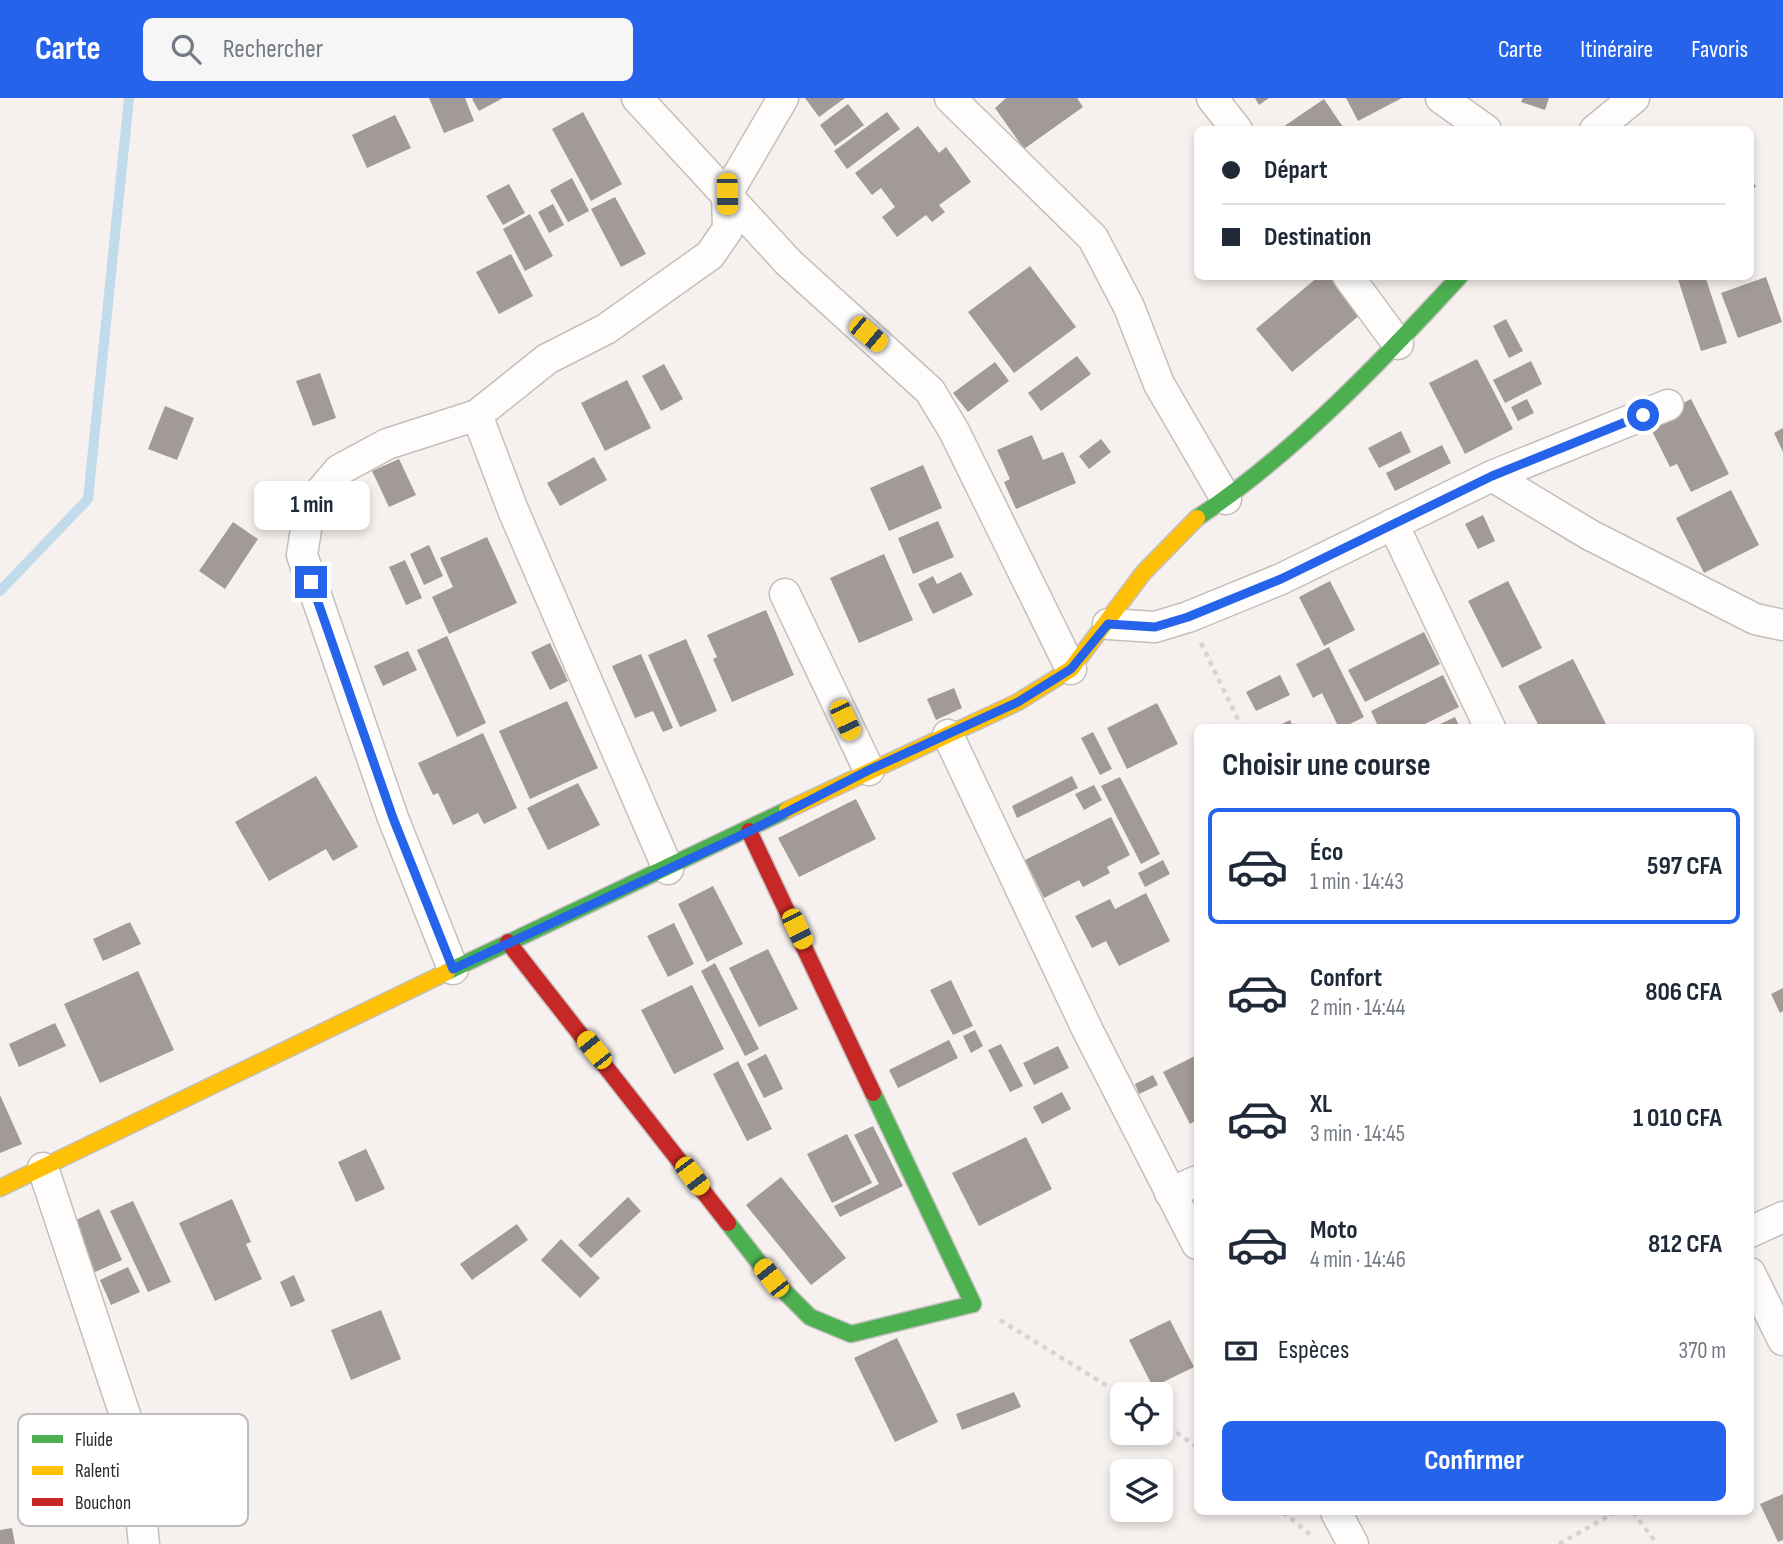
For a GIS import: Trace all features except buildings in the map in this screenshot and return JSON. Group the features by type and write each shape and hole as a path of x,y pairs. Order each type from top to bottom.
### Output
{"street":[{"path":"637,98 789,263 930,391 1071,669"},
{"path":"453,969 393,818 302,555 310,503 339,470 387,444 477,415 547,359 606,329 710,255 728,229 727,194 783,98"},
{"path":"950,98 1093,238 1129,307 1159,384 1226,499"},
{"path":"1212,98 1234,126"},
{"path":"1441,98 1480,126"},
{"path":"1600,126 1634,98"},
{"path":"1351,280 1398,344"},
{"path":"0,1188 508,942 750,831 869,770 1018,702 1071,669 1108,624 1144,572 1186,525 1226,499 1398,344 1456,280"},
{"path":"1108,624 1155,627 1188,617 1281,579 1492,476 1668,405"},
{"path":"477,415 513,510 668,869"},
{"path":"1492,476 1590,535 1755,619 1783,625"},
{"path":"1394,524 1488,724"},
{"path":"785,594 869,770"},
{"path":"948,735 1088,1031 1184,1187 1194,1231"},
{"path":"508,942 771,1278 810,1317 851,1334 973,1304 750,831"},
{"path":"43,1168 125,1414"},
{"path":"1754,1230 1783,1217"},
{"path":"1754,1281 1783,1340"},
{"path":"1338,1515 1353,1544"},
{"path":"142,1526 144,1544"}],"path":[{"path":"1188,617 1240,724"},
{"path":"973,1304 1110,1388"},
{"path":"1173,1431 1194,1445"},
{"path":"1287,1515 1322,1544"},
{"path":"1559,1544 1611,1515"},
{"path":"1635,1515 1657,1544"}],"waterway":[{"path":"0,591 88,499 129,98"}],"traffic: fast":[{"path":"1197,518 1302,436 1368,373 1456,280"},
{"path":"447,972 787,810"},
{"path":"728,1223 771,1278 810,1317 851,1334 973,1304 873,1093"}],"traffic: slow":[{"path":"787,810 1018,702 1071,669 1144,572 1197,518"},
{"path":"0,1188 447,972"}],"traffic: jam":[{"path":"749,831 873,1093"},
{"path":"508,942 728,1223"}],"route":[{"path":"311,582 393,818 453,969 750,831 869,770 1018,702 1071,669 1108,624 1155,627 1188,617 1281,579 1492,476 1643,415"}]}
